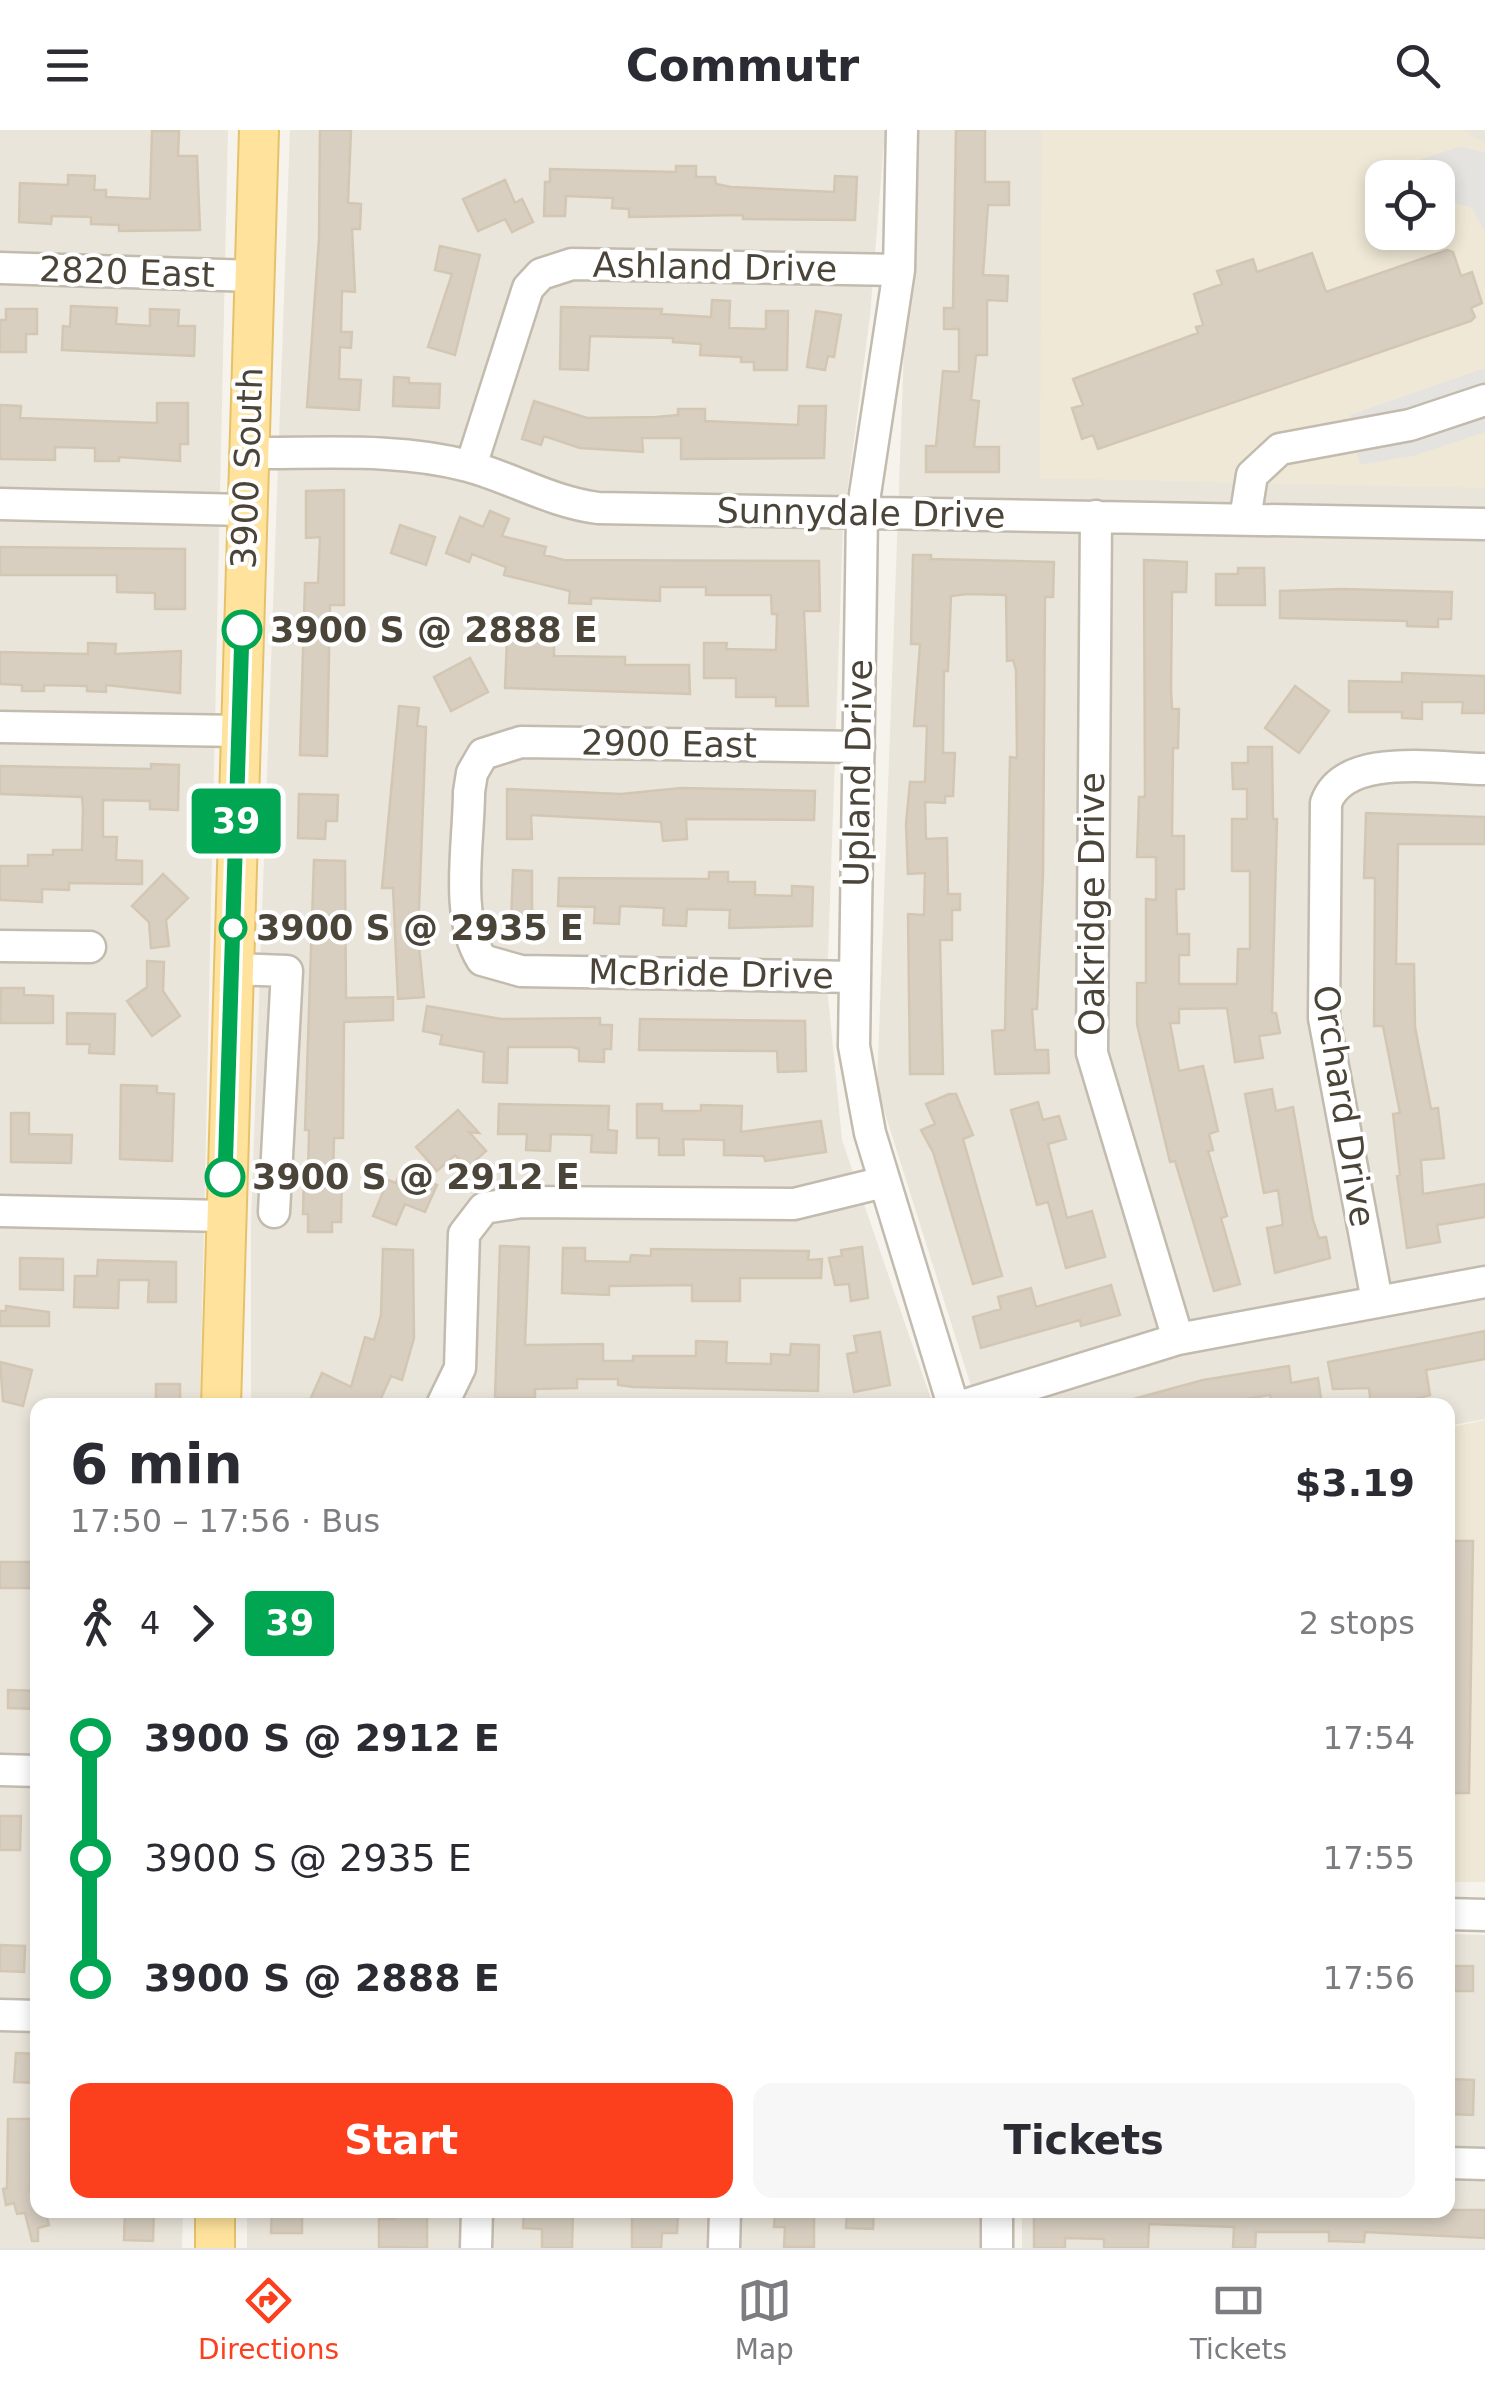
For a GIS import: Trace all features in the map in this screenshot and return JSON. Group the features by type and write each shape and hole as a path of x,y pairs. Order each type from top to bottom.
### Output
{"main road":[{"name":"3900 South","path":"220,1398 246,453 259,130"},
{"path":"214,2218 215,2248"}],"street":[{"name":"Upland Drive","path":"902,130 898,270 862,514 855,976 859,1088 951,1398"},
{"name":"Ashland Drive","path":"471,466 534,279 572,264 898,270"},
{"name":"2820 East","path":"0,268 254,276"},
{"path":"1245,519 1252,475 1280,450 1410,424 1485,400"},
{"name":"Sunnydale Drive","path":"246,453 382,454 471,466 586,506 1485,524"},
{"path":"0,504 245,510"},
{"name":"Oakridge Drive","path":"1096,516 1092,1054 1178,1340"},
{"path":"0,727 240,732"},
{"name":"2900 East","path":"482,754 521,742 859,747"},
{"name":"McBride Drive","path":"482,754 472,773 469,792 468,922 472,944 482,960 521,971 855,976"},
{"name":"Orchard Drive","path":"1377,1301 1324,1018 1324,818 1330,790 1340,779 1365,769 1485,769"},
{"path":"0,946 90,947"},
{"path":"232,969 286,972 274,1212"},
{"path":"445,1398 460,1368 464,1234 473,1218 498,1203 794,1204 884,1182"},
{"path":"0,1212 224,1216"},
{"path":"988,1398 1178,1340 1485,1282"},
{"path":"0,1770 30,1771"},
{"path":"1455,1914 1485,1914"},
{"path":"0,2015 30,2016"},
{"path":"1455,2162 1485,2164"},
{"path":"476,2248 477,2218"},
{"path":"724,2248 725,2218"},
{"path":"997,2218 997,2248"}],"shaded area":[{"path":"0,130 228,130 200,1398 30,1398 30,2218 183,2218 182,2248 0,2248"},
{"path":"290,130 885,130 870,316 843,525 827,986 842,1140 931,1398 251,1398 251,1223"},
{"path":"912,130 1485,130 1485,1419 1455,1425 1455,1398 975,1398 877,1088"},
{"path":"1042,130 1462,130 1485,144 1485,488 1040,478"},
{"path":"1459,147 1485,152 1485,232 1472,208 1455,203 1455,160 1419,160"},
{"path":"1485,368 1485,432 1416,455 1360,465 1350,415"},
{"path":"1485,1420 1485,1882 1455,1882 1455,1426"},
{"path":"1455,1934 1485,1935 1485,2248 1022,2248 1022,2218 1455,2218"},
{"path":"247,2218 980,2218 980,2248 247,2248"}],"building":[{"path":"320,130 351,130 348,203 361,204 360,229 352,229 355,292 342,291 341,332 352,332 351,348 340,347 339,379 361,380 359,410 307,407 319,239"},
{"path":"956,130 985,130 985,182 1009,182 1009,205 988,205 983,275 1008,276 1007,301 987,300 987,355 976,355 971,400 979,401 974,447 999,447 999,472 926,472 926,446 936,446 943,371 959,372 959,329 944,329 944,308 953,308"},
{"path":"152,131 179,131 178,156 197,156 200,230 119,231 119,225 91,224 91,217 52,216 51,224 19,222 20,183 68,185 68,175 95,176 94,190 106,190 106,197 150,199"},
{"path":"676,166 696,166 696,177 715,177 716,184 731,187 834,192 835,176 857,177 855,220 743,219 743,215 629,217 629,209 612,208 613,198 566,196 565,216 544,216 545,182 550,182 550,169 676,172"},
{"path":"505,180 515,203 522,199 533,222 512,232 505,219 478,231 463,199"},
{"path":"440,246 480,255 455,355 428,347 452,274 435,270"},
{"path":"1447,250 1453,252 1461,276 1472,272 1482,303 1471,308 1475,317 1471,321 1098,449 1093,435 1082,439 1072,408 1083,405 1073,379 1198,333 1196,327 1203,325 1194,294 1222,284 1217,271 1253,259 1257,272 1312,253 1326,292"},
{"path":"712,300 730,301 729,328 766,329 766,311 788,311 787,370 754,370 754,362 741,362 741,357 700,355 701,344 673,342 673,338 590,336 588,370 560,369 561,307 662,309 661,314 711,317"},
{"path":"71,306 117,308 116,324 150,326 150,309 179,310 178,326 195,326 194,356 62,350 63,326 70,327"},
{"path":"6,309 37,309 37,334 26,334 26,352 0,352 0,320 6,320"},
{"path":"816,311 841,315 834,357 828,356 825,370 807,367"},
{"path":"394,377 409,378 409,383 440,384 439,408 393,406"},
{"path":"534,401 587,418 656,417 678,415 678,409 705,409 705,421 798,425 799,406 826,406 824,458 681,459 681,438 642,438 643,452 580,448 544,436 541,445 522,439"},
{"path":"157,403 188,403 188,444 180,444 180,461 119,457 119,461 95,461 95,448 55,447 55,460 0,459 0,405 21,406 20,418 157,423"},
{"path":"344,490 344,605 330,605 327,756 300,755 305,583 318,583 320,537 306,538 306,491"},
{"path":"490,511 509,519 502,536 546,547 544,555 564,560 819,561 820,611 804,611 808,706 776,706 776,697 736,697 736,678 704,678 704,643 727,643 726,649 776,650 777,614 772,614 771,595 706,595 706,587 660,587 660,601 591,598 591,604 569,603 570,591 504,575 506,567 472,554 469,562 446,553 460,517 483,527"},
{"path":"400,525 435,537 426,565 391,553"},
{"path":"0,547 185,549 185,609 155,609 155,593 117,592 117,575 0,575"},
{"path":"913,555 931,555 931,559 1054,562 1053,597 1045,597 1043,875 1037,1009 1032,1009 1035,1050 1048,1050 1049,1073 995,1074 992,1031 1005,1030 1010,757 1017,758 1016,670 1013,660 1007,661 1006,595 968,594 951,596 948,671 944,671 943,753 955,753 953,796 945,796 945,803 925,802 926,839 947,838 948,894 960,894 960,910 952,910 952,940 940,940 943,1074 910,1074 908,914 924,915 925,873 908,874 906,824 910,782 925,782 927,726 914,726 920,644 911,644"},
{"path":"1144,560 1187,562 1186,592 1172,592 1172,709 1179,709 1178,748 1173,748 1172,836 1184,836 1184,889 1176,889 1177,934 1189,934 1189,955 1179,955 1179,984 1237,984 1238,949 1250,949 1250,871 1232,871 1232,819 1247,819 1247,789 1233,789 1232,763 1248,763 1248,747 1272,747 1273,819 1277,819 1272,1013 1276,1013 1280,1033 1259,1036 1263,1058 1235,1062 1227,1008 1179,1009 1179,1023 1170,1023 1179,1071 1203,1066 1218,1131 1209,1134 1213,1150 1208,1151 1227,1216 1221,1218 1240,1284 1214,1291 1175,1161 1170,1162 1137,1024 1137,983 1146,983 1146,899 1156,900 1156,857 1137,857 1139,797 1145,797"},
{"path":"1238,568 1264,568 1265,605 1216,605 1216,574 1238,574"},
{"path":"1280,591 1452,592 1451,619 1438,619 1438,627 1407,626 1407,621 1280,618"},
{"path":"507,640 554,641 554,656 625,657 625,665 689,665 690,694 505,688"},
{"path":"88,643 116,644 115,654 181,651 180,693 106,685 106,692 87,691 87,686 44,685 44,691 22,691 22,685 0,684 0,652 88,654"},
{"path":"470,658 488,692 451,711 434,677"},
{"path":"1402,673 1485,676 1485,713 1462,713 1463,702 1422,702 1422,719 1402,718 1402,712 1349,712 1349,681 1402,682"},
{"path":"1295,686 1329,711 1299,753 1265,728"},
{"path":"399,706 419,708 417,726 426,727 418,936 424,997 398,999 393,888 382,888"},
{"path":"151,764 179,765 178,810 150,809 150,801 103,800 103,837 117,837 116,860 142,861 142,884 69,883 69,890 42,889 42,902 0,900 0,866 28,866 28,855 53,855 53,850 82,850 83,809 82,797 0,794 0,766 151,769"},
{"path":"681,788 815,791 814,820 686,819 687,839 663,841 661,822 531,815 532,839 507,839 507,789 621,794"},
{"path":"299,794 338,795 337,821 326,821 325,839 298,838"},
{"path":"1366,813 1485,817 1485,844 1398,844 1396,964 1414,964 1415,1027 1431,1109 1438,1108 1444,1158 1421,1160 1423,1194 1485,1184 1485,1217 1437,1225 1440,1242 1407,1248 1393,1114 1400,1113 1383,1026 1374,1026 1375,878 1364,878"},
{"path":"314,860 345,861 346,998 393,997 393,1020 344,1022 343,1138 334,1138 333,1175 342,1175 341,1222 332,1222 332,1232 308,1232 308,1214 303,1214 304,1176 308,1176 309,1130 305,1130"},
{"path":"513,870 532,871 532,924 511,923"},
{"path":"709,872 728,872 728,882 755,882 755,895 792,896 792,886 813,887 812,926 729,928 730,910 687,909 686,926 663,925 664,908 620,906 619,924 594,923 595,907 558,906 559,878 709,879"},
{"path":"163,874 188,898 166,920 169,946 151,948 149,922 132,906"},
{"path":"147,961 164,962 163,991 180,1016 152,1036 127,1001 147,987"},
{"path":"1,988 24,988 24,995 53,996 53,1023 0,1023"},
{"path":"427,1006 501,1019 600,1018 600,1025 612,1025 611,1049 604,1049 604,1062 579,1061 579,1049 572,1047 508,1047 507,1083 483,1082 484,1052 440,1044 442,1035 423,1031"},
{"path":"67,1013 115,1014 114,1054 89,1053 90,1044 67,1044"},
{"path":"640,1019 805,1021 806,1071 778,1072 777,1051 639,1050"},
{"path":"121,1085 157,1086 157,1093 174,1094 172,1161 120,1159"},
{"path":"1272,1089 1276,1111 1293,1107 1313,1220 1319,1238 1326,1237 1330,1258 1275,1273 1267,1228 1283,1225 1278,1190 1264,1193 1245,1094"},
{"path":"956,1094 973,1135 963,1139 1002,1276 973,1284 933,1152 921,1130 935,1124 926,1104"},
{"path":"1038,1102 1043,1120 1059,1116 1066,1139 1048,1144 1067,1218 1092,1211 1105,1257 1066,1268 1048,1202 1037,1205 1011,1110"},
{"path":"499,1104 609,1106 608,1130 617,1131 616,1153 591,1152 592,1135 551,1134 550,1151 526,1150 527,1134 498,1134"},
{"path":"637,1104 662,1104 662,1111 701,1111 701,1105 742,1106 741,1132 821,1121 826,1152 765,1161 764,1156 724,1155 724,1140 683,1139 684,1155 659,1155 659,1138 637,1138"},
{"path":"458,1110 479,1133 469,1132 486,1151 467,1168 455,1155 437,1171 416,1147"},
{"path":"11,1113 29,1113 29,1134 72,1135 71,1163 11,1162"},
{"path":"401,1170 437,1185 425,1212 405,1204 396,1225 373,1216 388,1180 396,1183"},
{"path":"500,1246 529,1247 525,1345 603,1344 603,1361 633,1361 633,1356 696,1356 696,1341 727,1342 726,1363 771,1364 771,1354 790,1355 791,1344 819,1345 818,1391 633,1387 618,1385 618,1379 577,1379 577,1388 535,1389 535,1398 495,1398"},
{"path":"862,1247 868,1298 851,1301 849,1284 835,1285 829,1258 842,1256 841,1250"},
{"path":"563,1248 585,1248 585,1261 630,1262 631,1255 651,1256 651,1249 809,1251 808,1260 822,1259 821,1278 740,1278 740,1301 692,1301 692,1285 609,1286 609,1295 562,1293"},
{"path":"383,1249 413,1250 414,1338 402,1380 391,1376 381,1398 311,1398 322,1373 351,1387 365,1337 374,1340 381,1315"},
{"path":"20,1258 63,1259 63,1290 20,1289"},
{"path":"98,1260 176,1262 176,1302 148,1302 149,1280 119,1280 118,1308 74,1307 75,1276 97,1276"},
{"path":"1111,1285 1120,1315 1081,1326 1080,1320 981,1348 973,1317 1001,1309 998,1297 1031,1288 1036,1307"},
{"path":"6,1306 49,1312 49,1326 0,1326 0,1311 6,1311"},
{"path":"1485,1331 1485,1359 1426,1370 1430,1395 1419,1398 1370,1398 1369,1388 1333,1389 1328,1362"},
{"path":"880,1332 890,1385 854,1392 847,1354 857,1352 854,1336"},
{"path":"0,1362 32,1370 23,1406 3,1401"},
{"path":"1289,1366 1291,1383 1318,1378 1321,1398 1137,1398 1203,1380"},
{"path":"156,1384 180,1384 180,1398 156,1398"},
{"path":"1455,1541 1473,1541 1469,1793 1455,1793"},
{"path":"0,1562 30,1562 30,1588 0,1588"},
{"path":"8,1690 30,1691 30,1709 8,1708"},
{"path":"0,1816 21,1816 20,1850 0,1850"},
{"path":"0,1945 25,1946 24,1972 0,1971"},
{"path":"1455,1966 1473,1966 1473,1991 1455,1991"},
{"path":"16,2053 30,2054 30,2083 14,2082"},
{"path":"1455,2079 1474,2080 1473,2115 1455,2114"},
{"path":"8,2119 30,2119 30,2218 47,2218 49,2225 38,2228 38,2241 32,2241 25,2213 17,2214 14,2203 6,2205 3,2189 7,2188"},
{"path":"1455,2210 1485,2210 1485,2238 1365,2232 1364,2242 1329,2241 1329,2232 1256,2232 1255,2248 1233,2248 1234,2227 1149,2224 1148,2248 1104,2248 1104,2239 1065,2238 1065,2248 1034,2248 1034,2218 1455,2218"},
{"path":"125,2218 154,2218 153,2241 124,2240"},
{"path":"272,2218 302,2218 302,2233 271,2233"},
{"path":"427,2218 427,2248 379,2247 379,2219"},
{"path":"524,2218 573,2218 572,2248 542,2248 542,2229 523,2228"},
{"path":"632,2218 678,2218 677,2233 662,2233 661,2248 632,2248"},
{"path":"775,2218 814,2218 814,2247 784,2247 785,2227 774,2227"},
{"path":"847,2218 874,2218 873,2229 846,2228"}],"bus line":[{"name":"39","path":"225,1177 242,630"}],"place":[{"name":"3900 S @ 2888 E","path":"242,630"},
{"name":"3900 S @ 2935 E","path":"233,928"},
{"name":"3900 S @ 2912 E","path":"225,1177"}]}
